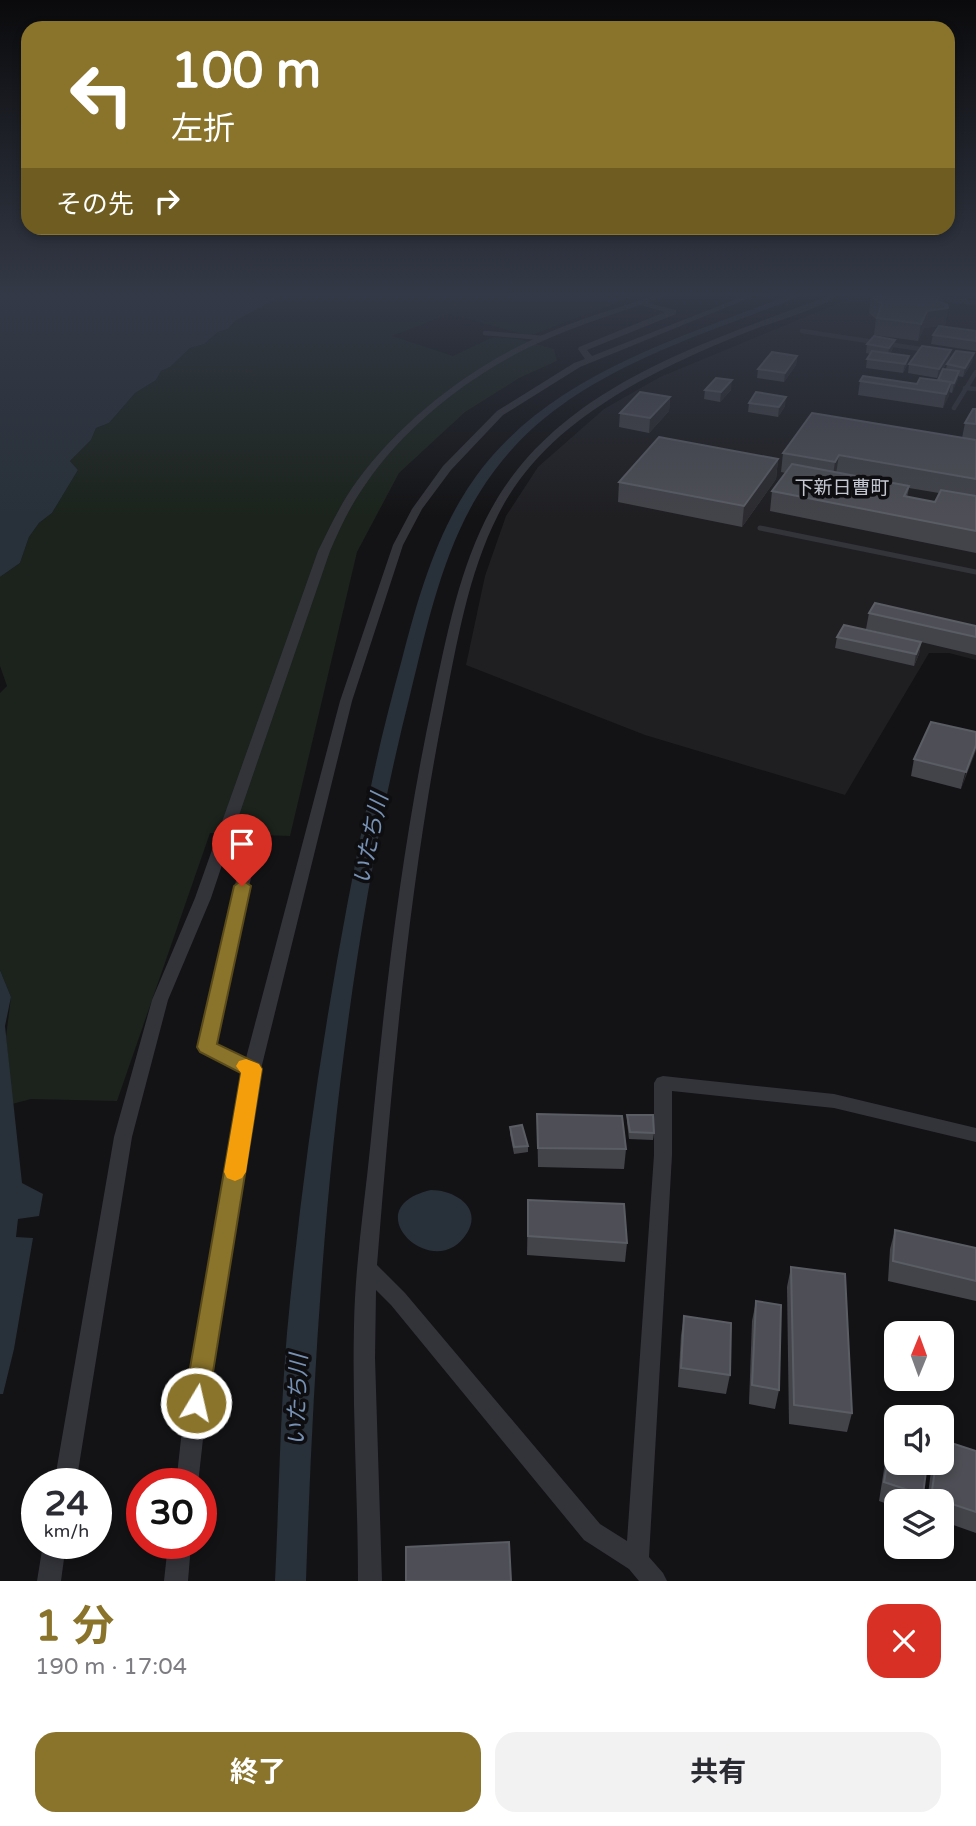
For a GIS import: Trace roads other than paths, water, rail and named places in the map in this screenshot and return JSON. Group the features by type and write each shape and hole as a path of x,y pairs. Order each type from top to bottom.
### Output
{"street":[{"path":"68,1468 123,1138 160,1000 217,857 324,551 345,506 375,466 412,425 487,370"},
{"path":"189,1468 196,1403 252,1069 346,701 398,545 417,509 447,468 481,430 500,413 570,370"},
{"path":"370,1581 364,1324 389,1027 424,769 454,630 473,564 501,501 521,471 561,428 615,389 656,370"},
{"path":"217,857 248,859 206,1047 252,1069"},
{"path":"637,1561 663,1155 663,1083 834,1101 976,1135"},
{"path":"369,1270 398,1299 592,1532 637,1561 655,1581"},
{"path":"49,1581 53,1559"},
{"path":"176,1581 178,1559"}],"lane":[{"path":"954,408 976,372"},
{"path":"965,388 976,389"},
{"path":"760,528 976,572"}],"water":[{"path":"0,370 164,370 156,380 135,393 109,423 96,428 91,440 70,461 78,470 52,513 39,523 29,537 20,563 0,577"},
{"name":"いたち川","path":"608,370 620,370 570,400 536,425 507,455 470,509 456,538 434,600 385,804 364,914 348,1024 324,1247 306,1581 275,1581 287,1333 321,1060 356,858 377,758 409,632 436,551 475,477 523,425"},
{"path":"0,970 11,997 5,1026 22,1183 43,1194 39,1216 18,1219 16,1237 33,1238 14,1349 3,1394 0,1394"},
{"path":"431,1190 457,1197 469,1208 471,1215 467,1233 453,1247 437,1251 421,1247 407,1238 399,1225 399,1212 409,1199"}],"district":[{"name":"下新日曹町","path":"842,488"}]}
